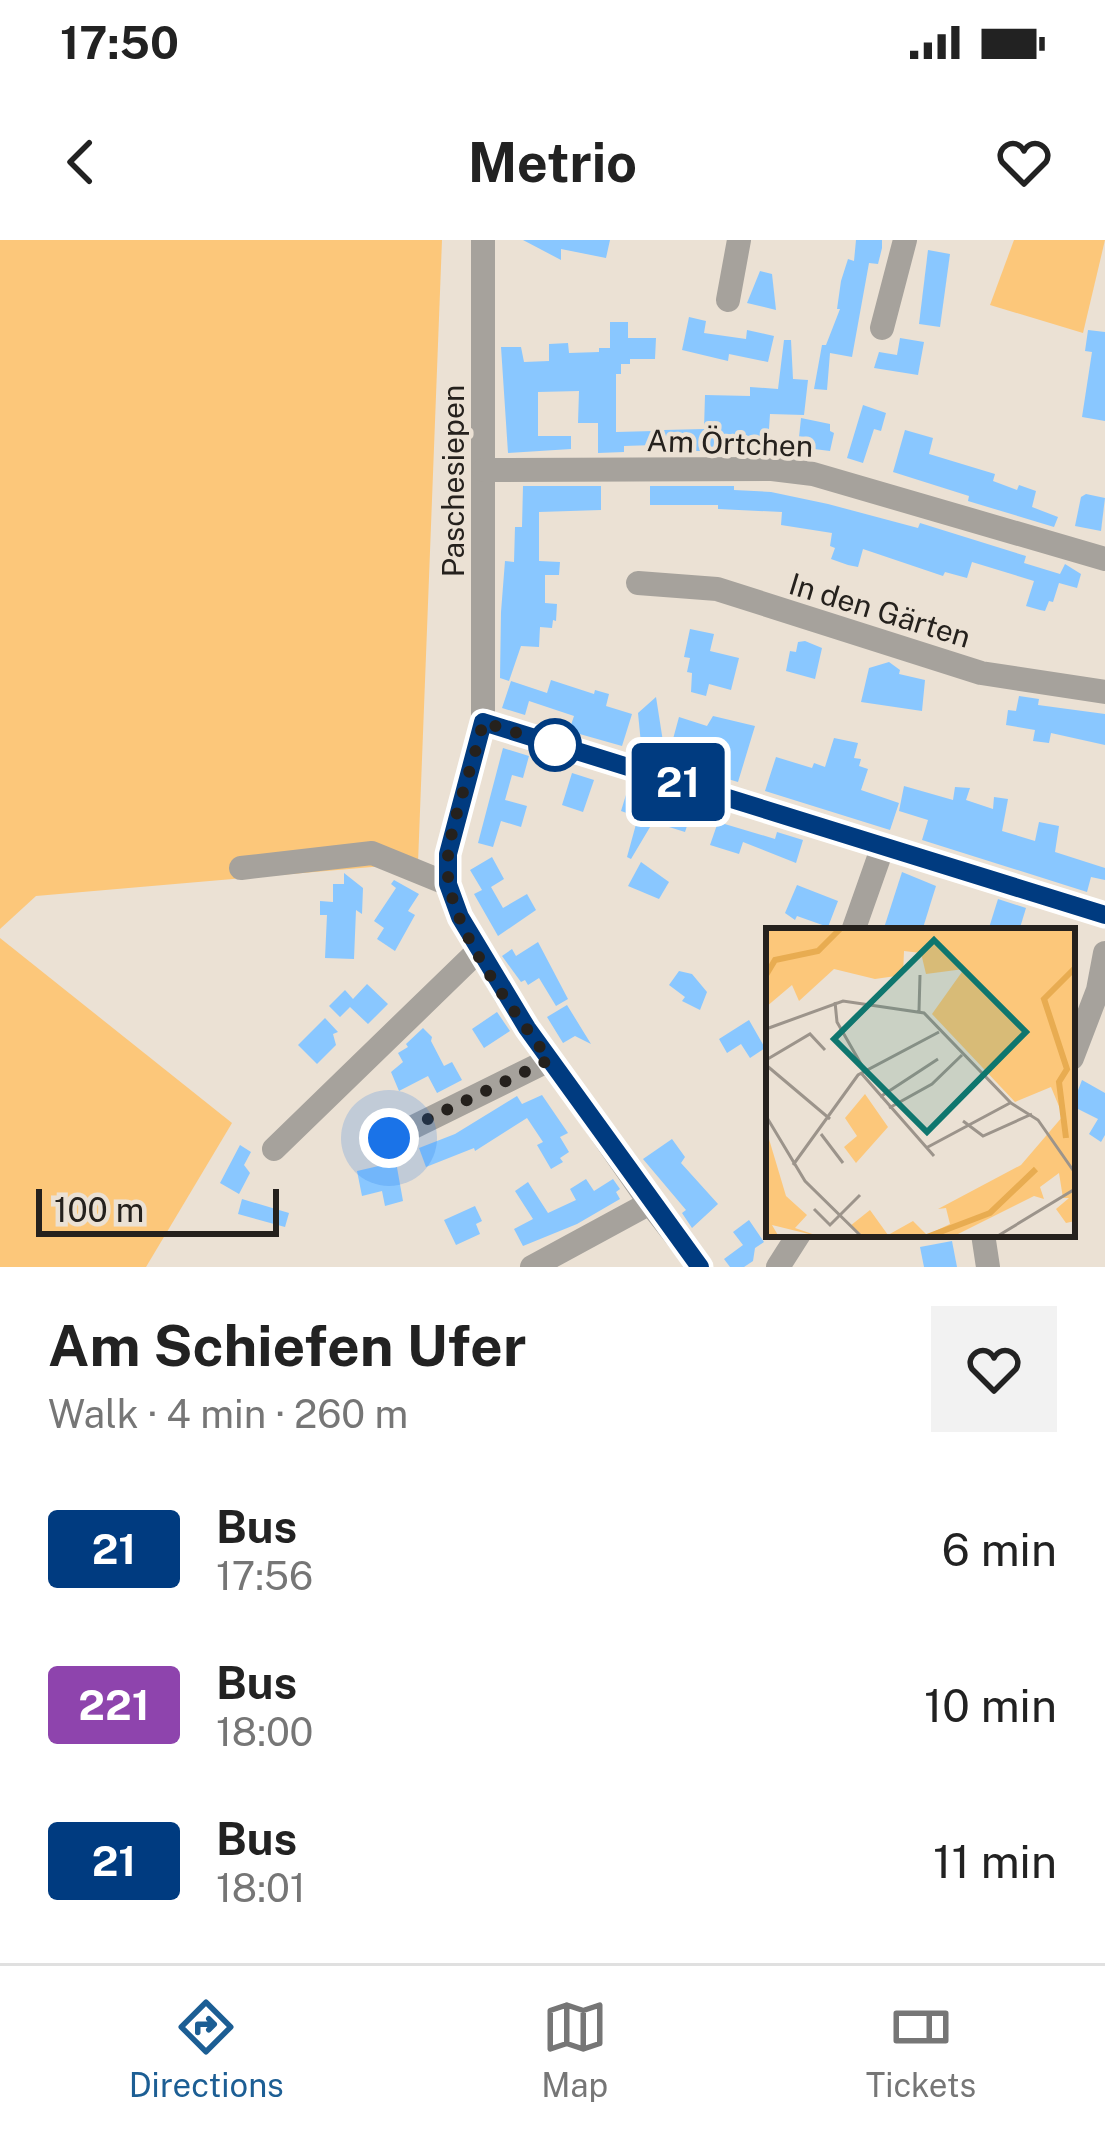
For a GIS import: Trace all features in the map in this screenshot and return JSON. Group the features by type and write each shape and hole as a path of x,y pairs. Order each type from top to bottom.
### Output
{"street":[{"name":"Paschesiepen","path":"448,884 448,854 483,722 483,240"},
{"path":"728,300 739,240"},
{"path":"881,328 905,240"},
{"name":"Am Örtchen","path":"484,470 772,469 813,473 1105,559"},
{"name":"In den Gärten","path":"638,584 717,589 981,673 1105,692"},
{"path":"483,722 1105,915"},
{"path":"854,928 883,846"},
{"path":"241,868 372,853 448,884 478,951 549,1060 700,1267"},
{"path":"274,1149 478,951"},
{"path":"1075,1050 1098,989 1105,953"},
{"path":"389,1138 549,1060"},
{"path":"532,1267 650,1202"},
{"path":"778,1267 797,1237"},
{"path":"983,1237 988,1267"}],"shaded area":[{"path":"0,240 442,240 418,863 36,896 0,929"},
{"path":"1014,240 1105,240 1083,333 990,305"},
{"path":"0,938 232,1123 146,1267 0,1267"}],"building":[{"path":"523,240 610,240 606,258 561,249 561,260"},
{"path":"856,240 882,240 882,248 878,264 869,263 852,357 830,353 827,390 814,389 822,345 840,309 841,281 848,259 854,261"},
{"path":"928,250 950,254 940,327 919,324"},
{"path":"760,271 772,274 776,310 747,303"},
{"path":"689,317 706,321 704,333 746,339 747,330 774,336 768,362 729,354 728,361 682,350"},
{"path":"610,322 628,322 628,338 656,338 655,359 630,359 630,364 621,364 621,374 616,374 616,432 654,431 654,445 598,453 598,423 578,423 579,391 538,392 538,436 571,436 571,449 508,453 501,347 521,347 524,362 549,361 549,344 568,343 569,353 599,352 599,348 610,348"},
{"path":"1088,330 1105,332 1105,421 1082,417 1092,352 1085,351"},
{"path":"900,338 924,342 918,375 874,368 879,352 897,355"},
{"path":"784,340 791,340 793,379 808,380 804,415 770,414 768,443 740,442 740,446 730,446 730,451 660,451 664,430 704,429 705,395 750,396 750,387 778,389"},
{"path":"863,405 886,413 881,431 874,429 863,463 847,458"},
{"path":"801,418 830,424 834,433 830,451 798,447"},
{"path":"905,430 933,438 929,454 995,474 993,481 1017,490 1019,485 1036,491 1032,507 1058,517 1054,527 893,472"},
{"path":"523,486 601,486 601,510 539,512 539,561 560,562 559,575 545,575 545,603 557,604 556,621 552,628 540,627 539,647 521,646 509,681 500,678 501,612 505,561 514,562 515,527 522,527"},
{"path":"650,486 734,486 734,490 771,492 918,528 920,523 1026,556 1024,563 1060,574 1065,564 1081,574 1077,588 1059,583 1053,602 1040,610 1026,606 1034,581 972,562 967,578 945,572 943,576 863,549 858,567 848,565 831,559 832,533 781,525 782,512 718,509 718,505 650,505"},
{"path":"1081,497 1105,498 1101,531 1075,526"},
{"path":"690,629 714,634 710,651 739,658 731,690 709,684 706,696 691,692 690,658 684,657"},
{"path":"798,642 822,648 815,679 786,671 790,651 796,652"},
{"path":"889,662 899,674 925,680 922,711 861,702 869,668"},
{"path":"551,680 609,694 606,706 632,714 622,746 569,731 574,716 529,701 525,715 502,708 511,681 547,693"},
{"path":"1019,696 1039,699 1038,705 1105,714 1105,745 1051,733 1049,743 1033,741 1035,730 1006,725 1008,710 1016,711"},
{"path":"656,697 666,761 642,754 638,713"},
{"path":"713,716 755,726 738,782 667,761 679,717 707,726"},
{"path":"834,738 858,743 854,758 868,769 861,790 899,803 890,830 765,791 776,757 825,767"},
{"path":"503,748 529,756 523,778 512,775 505,800 527,806 521,827 501,821 493,847 478,843"},
{"path":"572,773 594,780 583,812 562,805"},
{"path":"629,785 648,790 646,798 673,807 675,799 694,805 685,832 653,822 631,859 627,857 638,817 621,811"},
{"path":"904,786 953,800 955,787 970,788 966,800 993,809 994,797 1008,799 1002,831 1035,841 1039,822 1059,826 1055,852 1105,868 1105,880 1091,877 1087,892 922,840 928,820 899,811"},
{"path":"718,822 775,839 777,832 803,840 796,863 743,842 739,854 710,845"},
{"path":"492,857 504,879 491,887 503,908 527,894 536,910 498,936 474,894 482,890 470,870"},
{"path":"641,862 669,882 659,899 628,886"},
{"path":"902,872 936,886 923,928 884,928"},
{"path":"344,873 363,888 362,914 356,910 354,959 325,958 327,915 320,915 320,901 333,902 333,884 344,884"},
{"path":"394,880 419,894 408,911 415,915 395,951 377,939 384,928 374,921 396,888 391,884"},
{"path":"797,885 838,901 828,927 785,913"},
{"path":"998,899 1026,908 1020,928 989,928"},
{"path":"538,942 568,999 556,1006 539,978 528,985 521,982 502,956 512,949 516,956"},
{"path":"679,971 692,974 707,992 700,1010 682,1001 685,997 669,985"},
{"path":"367,984 388,1004 368,1024 350,1007 340,1017 329,1006 345,990 353,999"},
{"path":"567,1005 591,1044 575,1036 563,1043 547,1017"},
{"path":"497,1012 510,1031 484,1048 472,1029"},
{"path":"325,1018 338,1032 333,1034 336,1045 317,1064 298,1045"},
{"path":"749,1020 765,1048 750,1058 741,1044 727,1053 719,1039"},
{"path":"423,1028 444,1066 452,1062 462,1080 437,1093 428,1076 399,1091 391,1072 403,1062 398,1053"},
{"path":"1082,1080 1105,1093 1101,1142 1089,1134 1098,1119 1075,1108"},
{"path":"542,1095 568,1133 560,1137 569,1152 560,1158 563,1162 551,1169 537,1145 543,1142 527,1118 475,1151 426,1167 419,1148 455,1134 517,1096 522,1104"},
{"path":"672,1139 685,1157 681,1163 718,1204 692,1228 682,1213 686,1210 643,1159"},
{"path":"240,1145 251,1152 244,1165 250,1173 239,1194 220,1183"},
{"path":"396,1162 403,1201 385,1206 382,1191 362,1196 357,1171"},
{"path":"586,1179 594,1191 613,1179 620,1199 577,1224 523,1246 514,1229 533,1219 515,1191 528,1182 548,1213 576,1200 570,1189"},
{"path":"242,1199 289,1213 285,1227 238,1214"},
{"path":"475,1206 482,1221 476,1224 480,1234 456,1245 444,1220"},
{"path":"749,1220 764,1242 755,1248 753,1261 730,1267 724,1259 743,1245 733,1232"},
{"path":"952,1241 957,1267 924,1267 920,1247"}],"bus line":[{"name":"21","path":"700,1267 527,1028 460,917 448,884 448,854 483,722 1105,915"}],"route":[{"path":"389,1138 549,1060 460,917 448,884 448,854 483,722 555,745"}]}
